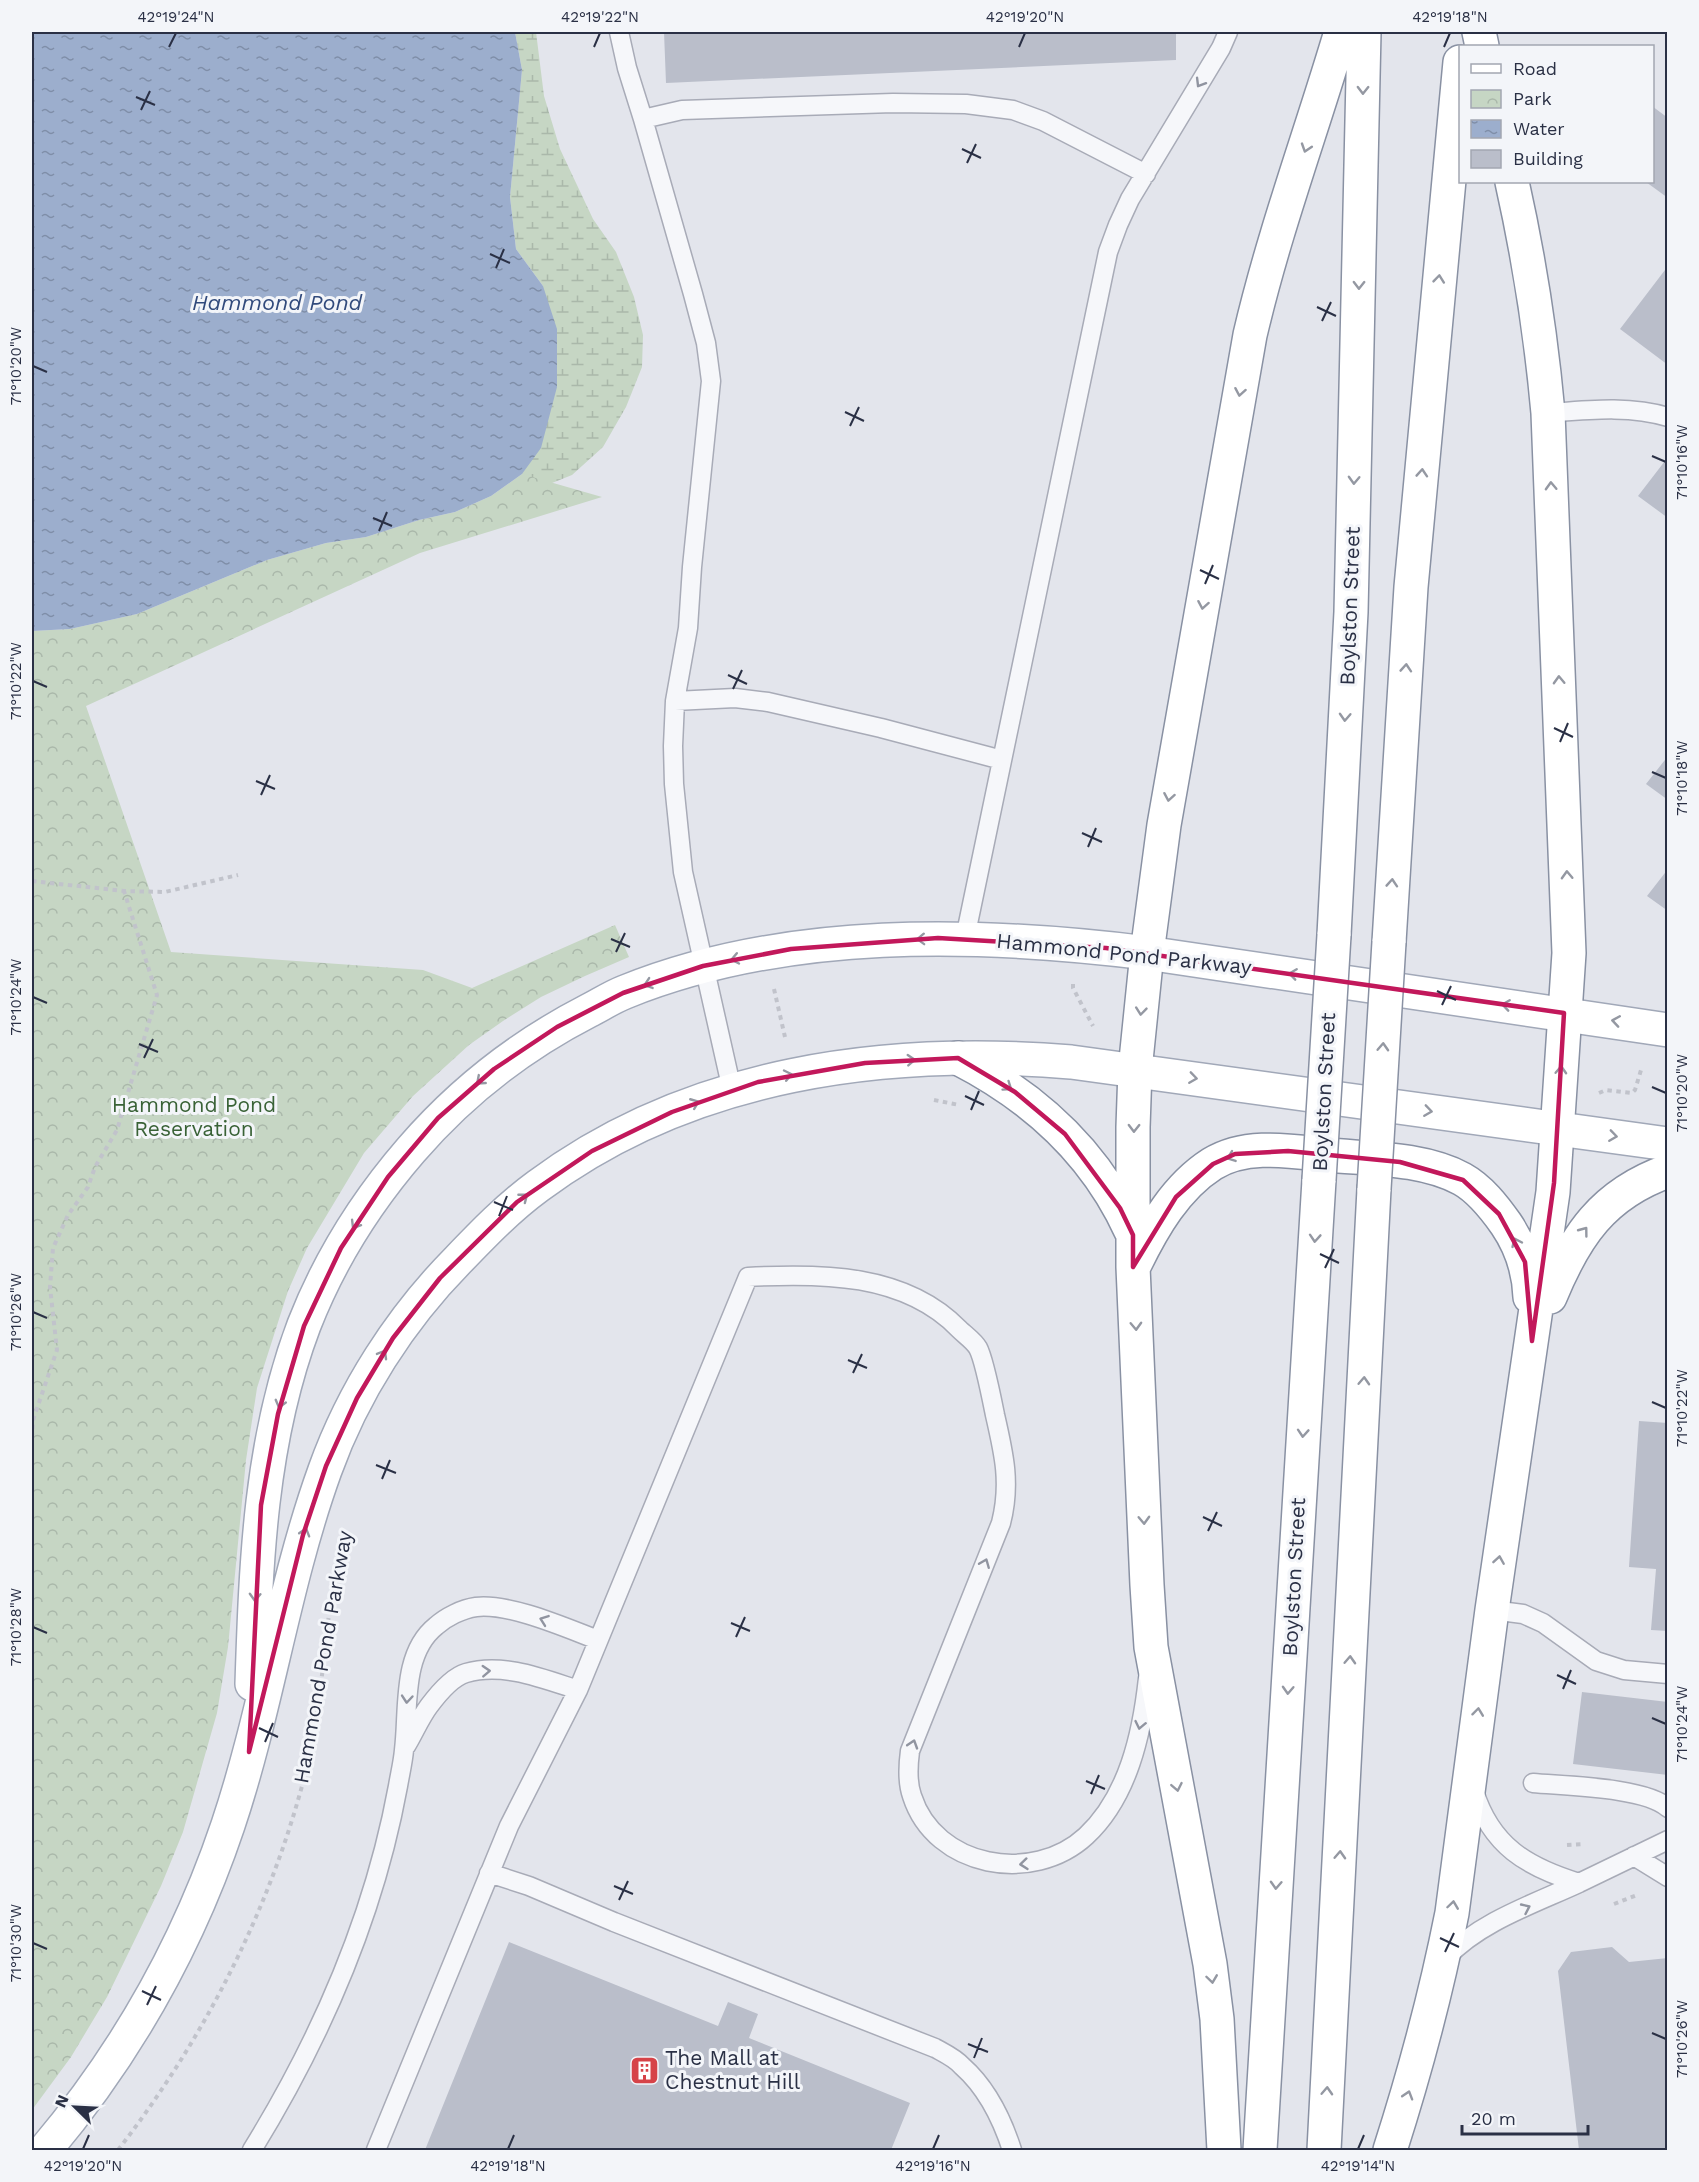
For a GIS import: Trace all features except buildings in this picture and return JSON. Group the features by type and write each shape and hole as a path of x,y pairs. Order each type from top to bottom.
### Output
{"main road":[{"path":"1224,2151 1219,2042 1210,1964 1151,1647 1133,1267 1135,1070 1147,953 1164,825 1250,334 1267,269 1341,32"},
{"name":"Boylston Street","path":"1260,2151 1334,935 1351,600 1364,32"},
{"path":"1324,2151 1374,1190 1411,587 1429,378 1459,82"},
{"path":"1390,2151 1420,2056 1443,1962 1452,1913 1492,1610 1554,1183 1569,953 1548,413 1543,356 1527,248 1512,183"},
{"name":"Hammond Pond Parkway","path":"249,1752 257,1554 268,1458 291,1366 321,1285 341,1248 388,1177 438,1118 494,1069 557,1027 624,993 704,966 801,948 878,941 965,938 1078,945 1147,953 1668,1030"},
{"path":"958,1058 993,1077 1022,1097 1065,1134 1108,1190 1133,1235"},
{"name":"Hammond Pond Parkway","path":"45,2151 93,2090 134,2028 171,1963 202,1894 225,1833 249,1752 303,1535 326,1466 357,1398 393,1338 440,1278 481,1236 539,1185 592,1151 672,1112 732,1090 786,1076 842,1066 958,1058 1055,1060 1668,1144"},
{"path":"1133,1267 1146,1242 1176,1197 1213,1164 1235,1154 1262,1150 1288,1151 1414,1164 1440,1170 1463,1179 1482,1194 1508,1228 1525,1262 1530,1290 1532,1341"},
{"path":"1532,1341 1567,1256 1585,1229 1612,1201 1634,1186 1668,1170"}],"lane":[{"path":"619,32 627,68 704,333 711,381 688,628 675,701 673,746 683,872 732,1090"},
{"path":"965,938 1108,252 1130,199 1221,48 1228,32"},
{"path":"643,119 682,110 893,103 966,104 1012,110 1043,121 1146,174"},
{"path":"1548,413 1627,410 1668,417"},
{"path":"675,701 735,698 768,702 1002,760"},
{"path":"376,2151 509,1826 578,1690 748,1277 791,1274 877,1283 914,1296 946,1315 978,1349 1003,1451 1007,1492 1001,1523 910,1751 908,1771 911,1796 927,1827 943,1841 963,1852 984,1861 1002,1865 1022,1865 1043,1861 1065,1851 1085,1837 1105,1815 1123,1785 1132,1759 1143,1710 1151,1647"},
{"path":"252,2151 300,2068 329,2008 357,1939 377,1878 392,1820 404,1750 407,1695 419,1645 435,1626 457,1612 477,1607 531,1615 598,1640"},
{"path":"1492,1610 1523,1614 1543,1623 1596,1661 1624,1670 1668,1674"},
{"path":"404,1750 428,1707 444,1688 464,1673 485,1670 507,1671 578,1690"},
{"path":"1470,1779 1483,1815 1492,1830 1510,1851 1534,1866 1580,1882"},
{"path":"1533,1783 1640,1794 1668,1808"},
{"path":"1443,1962 1454,1949 1491,1924 1668,1840"},
{"path":"1634,1856 1668,1877"},
{"path":"489,1873 529,1886 935,2048 961,2064 983,2087 999,2117 1011,2150"}],"path":[{"path":"32,881 124,891 165,892 237,875"},
{"path":"32,1438 33,1420 57,1350 50,1287 53,1248 68,1215 88,1187 95,1167 117,1130 157,995 124,891"},
{"path":"1074,979 1073,988 1094,1026 1092,1034"},
{"path":"774,988 786,1042"},
{"path":"1598,1095 1601,1091 1606,1090 1632,1093 1641,1070"},
{"path":"926,1099 964,1106"},
{"name":"Hammond Pond Parkway","path":"118,2151 168,2082 214,2005 259,1910 292,1820 304,1774 323,1670 335,1576"},
{"path":"1564,1845 1588,1844"}],"highlighted area":[{"path":"938,938 1106,948 1564,1013 1554,1183 1532,1341 1525,1262 1499,1214 1463,1180 1400,1162 1288,1151 1235,1154 1213,1164 1176,1197 1133,1267 1133,1235 1120,1208 1065,1134 1015,1092 958,1058 865,1063 758,1082 672,1112 592,1151 517,1202 440,1278 393,1338 357,1398 326,1466 303,1535 249,1752 261,1505 278,1414 304,1326 341,1248 388,1177 438,1118 494,1069 557,1027 623,993 703,966 791,949"}],"green space":[{"path":"515,32 536,32 544,96 560,149 593,219 616,252 634,297 643,335 642,367 626,407 603,447 572,475 542,487 521,474 543,286 516,249 510,197 522,70"},
{"name":"Hammond Pond Reservation","path":"522,474 602,497 420,553 86,706 171,952 423,970 472,988 615,925 629,957 541,997 469,1045 413,1096 364,1153 307,1248 288,1291 257,1388 246,1460 228,1647 217,1713 183,1832 161,1886 107,1997 71,2057 32,2110 32,631 70,629 137,614 267,560 326,543 366,537 419,520 455,512 491,496"}],"water":[{"name":"Hammond Pond","path":"32,32 515,32 522,70 510,197 516,249 543,286 557,329 557,387 541,448 522,474 491,496 455,512 419,520 366,537 326,543 267,560 137,614 70,629 32,631"}],"place":[{"name":"The Mall at Chestnut Hill","path":"644,2070"}]}
